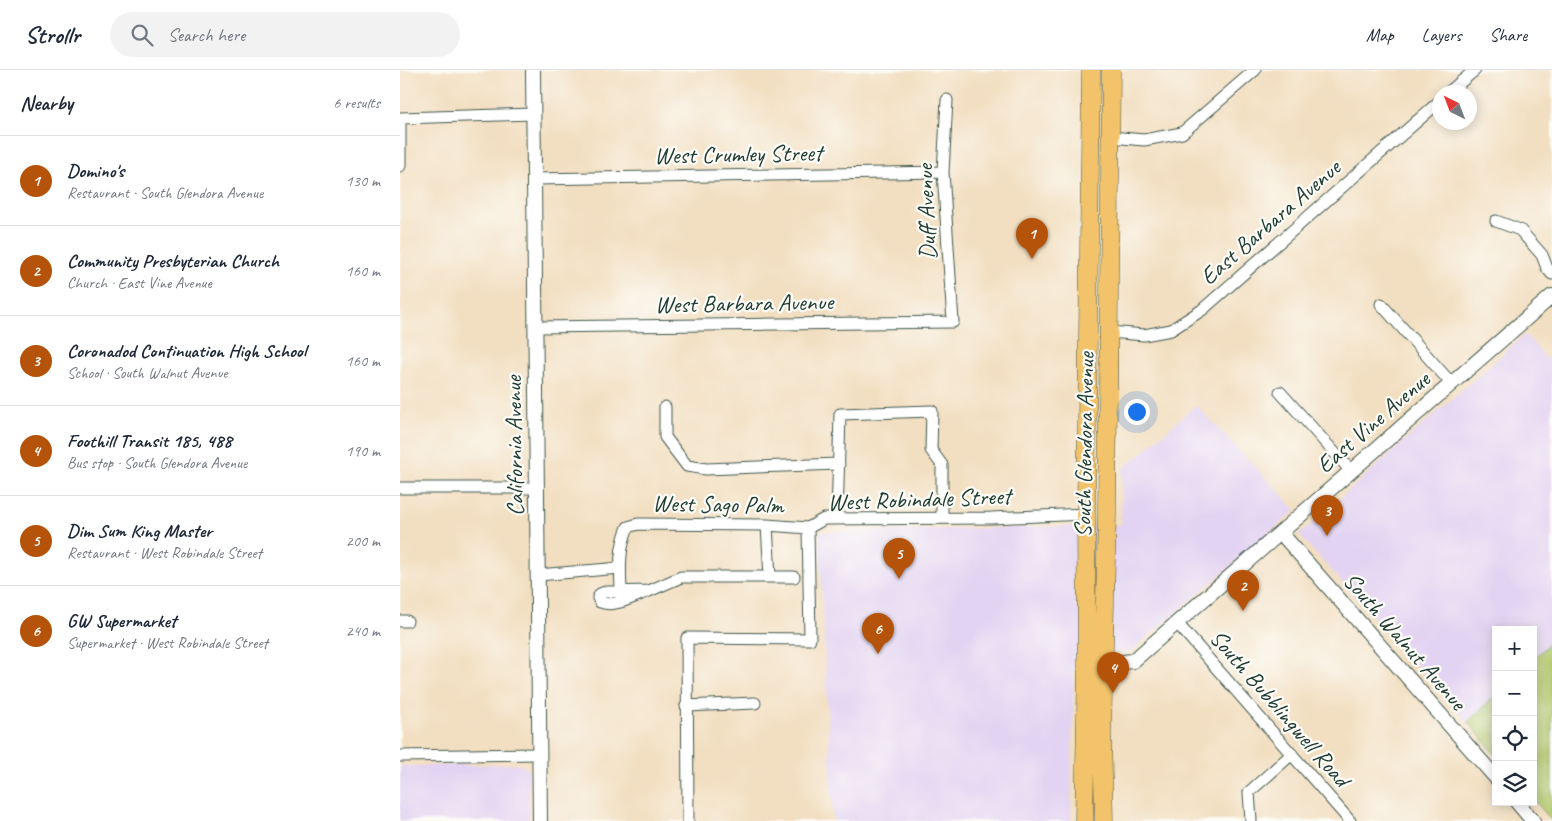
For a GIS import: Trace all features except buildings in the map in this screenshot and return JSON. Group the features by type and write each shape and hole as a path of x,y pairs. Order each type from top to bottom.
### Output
{"main road":[{"name":"South Glendora Avenue","path":"1084,821 1087,664 1086,514 1091,70"},
{"name":"South Glendora Avenue","path":"1104,821 1102,735 1110,332 1111,70"},
{"path":"1087,404 1108,403"}],"street":[{"name":"California Avenue","path":"533,70 540,821"},
{"path":"1111,137 1144,140 1182,133 1255,70"},
{"path":"1457,85 1475,70"},
{"name":"Duff Avenue","path":"947,100 943,172 953,322"},
{"name":"East Barbara Avenue","path":"1110,332 1144,335 1171,330 1202,310 1432,108"},
{"path":"400,166 400,118 534,114"},
{"name":"West Crumley Street","path":"534,179 943,172"},
{"path":"1496,221 1520,230 1542,255 1547,268 1552,274"},
{"name":"East Vine Avenue","path":"1103,664 1134,661 1552,296"},
{"path":"1381,304 1451,383"},
{"name":"West Barbara Avenue","path":"535,327 953,322"},
{"path":"1280,392 1351,471"},
{"path":"665,407 665,437 687,466 706,470 839,464"},
{"path":"837,519 840,414 932,411 931,450 942,465 942,518"},
{"path":"400,488 537,488"},
{"name":"West Robindale Street","path":"686,706 687,638 810,639 808,528 824,519 1012,518 1086,514"},
{"name":"West Sago Palm","path":"620,568 622,540 628,527 638,524 767,525 808,528"},
{"path":"767,525 770,577"},
{"name":"South Walnut Avenue","path":"1281,533 1492,773"},
{"path":"538,575 620,568 621,590"},
{"path":"649,591 621,590 605,592 600,594 598,598 604,604 622,602 649,591 681,577 794,576"},
{"name":"South Bubblingwell Road","path":"1177,623 1350,821"},
{"path":"688,821 686,706 755,702"},
{"path":"400,756 539,754"},
{"path":"1251,821 1249,792 1292,754"},
{"path":"1520,806 1533,821"}],"shaded area":[{"path":"1525,334 1552,365 1552,641 1537,655 1537,626 1492,626 1492,699 1468,722 1299,535"},
{"path":"1196,405 1296,510 1131,651 1074,655 1071,821 833,821 819,532 1121,525 1122,470"},
{"path":"521,764 529,771 529,821 400,821 400,766"}],"green space":[{"path":"1552,641 1552,821 1537,804 1537,655"},
{"path":"1492,699 1492,750 1468,722"}],"place":[{"name":"Domino's","path":"1032,259"},
{"name":"Coronadod Continuation High School","path":"1327,536"},
{"name":"Dim Sum King Master","path":"899,579"},
{"name":"Community Presbyterian Church","path":"1243,611"},
{"name":"GW Supermarket","path":"878,654"},
{"name":"Foothill Transit 185, 488","path":"1113,693"}]}
